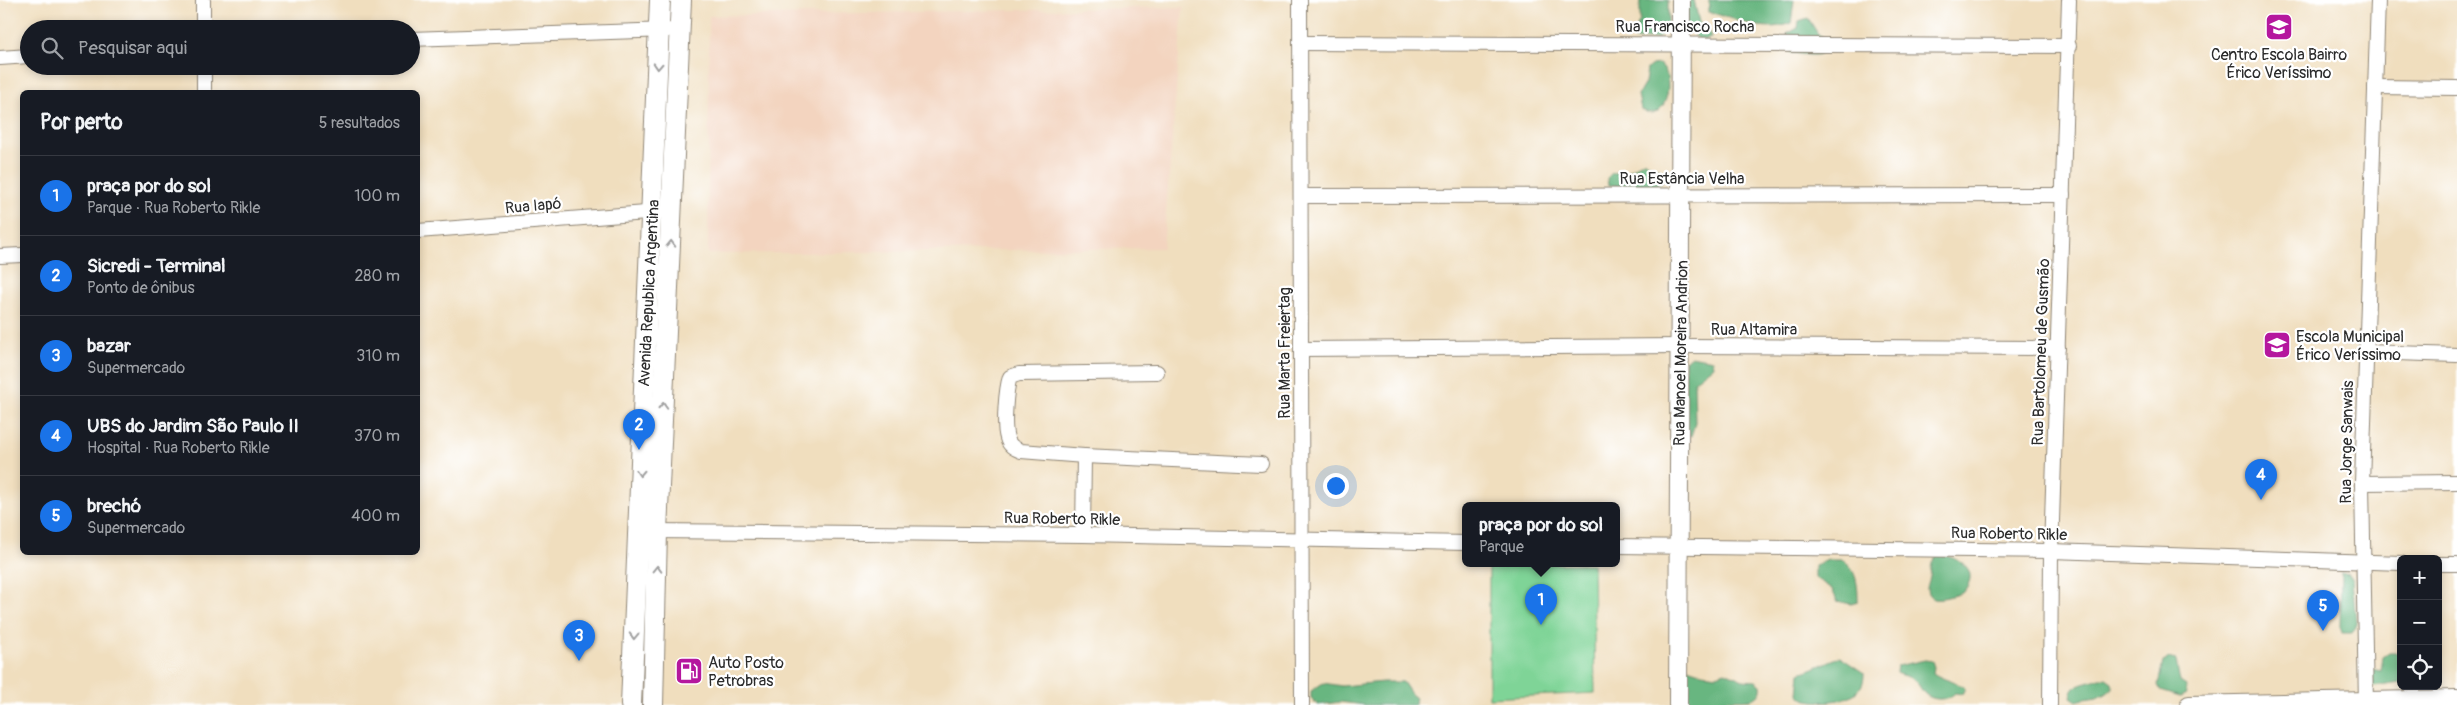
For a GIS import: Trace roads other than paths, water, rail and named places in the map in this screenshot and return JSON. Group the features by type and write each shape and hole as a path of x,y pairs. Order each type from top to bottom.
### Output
{"main road":[{"name":"Avenida Republica Argentina","path":"631,705 660,0"},
{"name":"Avenida Republica Argentina","path":"653,705 657,531 681,0"}],"street":[{"path":"203,0 203,20"},
{"name":"Rua Marta Freiertag","path":"1300,0 1302,705"},
{"name":"Rua Manoel Moreira Andrion","path":"1678,705 1677,547 1682,195 1681,0"},
{"name":"Rua Bartolomeu de Gusmão","path":"2050,705 2051,551 2069,46 2069,0"},
{"name":"Rua Jorge Sanwais","path":"2366,703 2362,482 2378,0"},
{"path":"420,39 680,30"},
{"name":"Rua Francisco Rocha","path":"1300,43 2069,46"},
{"path":"0,58 20,57"},
{"path":"204,75 204,90"},
{"path":"2375,87 2457,88"},
{"name":"Rua Estância Velha","path":"1301,196 2063,195"},
{"name":"Rua Iapó","path":"420,231 672,211"},
{"path":"0,256 20,255"},
{"name":"Rua Altamira","path":"1301,349 1680,346 2058,348"},
{"path":"2366,352 2457,355"},
{"path":"1158,372 1019,374 1010,378 1007,386 1006,437 1012,447 1021,451 1084,456 1262,464"},
{"path":"1083,535 1084,456"},
{"path":"2362,482 2457,482"},
{"name":"Rua Roberto Rikle","path":"637,531 1083,535 1462,543"},
{"name":"Rua Roberto Rikle","path":"1620,546 2051,551 2397,563"},
{"path":"2442,564 2457,564"},
{"path":"2189,705 2366,703 2457,699"}],"place":[{"name":"Centro Escola Bairro Érico Veríssimo","path":"2279,27"},
{"name":"Escola Municipal Érico Veríssimo","path":"2277,345"},
{"name":"Sicredi - Terminal","path":"639,450"},
{"name":"UBS do Jardim São Paulo II","path":"2261,500"},
{"name":"praça por do sol","path":"1541,625"},
{"name":"brechó","path":"2323,631"},
{"name":"bazar","path":"579,661"},
{"name":"Auto Posto Petrobras","path":"689,671"}]}
